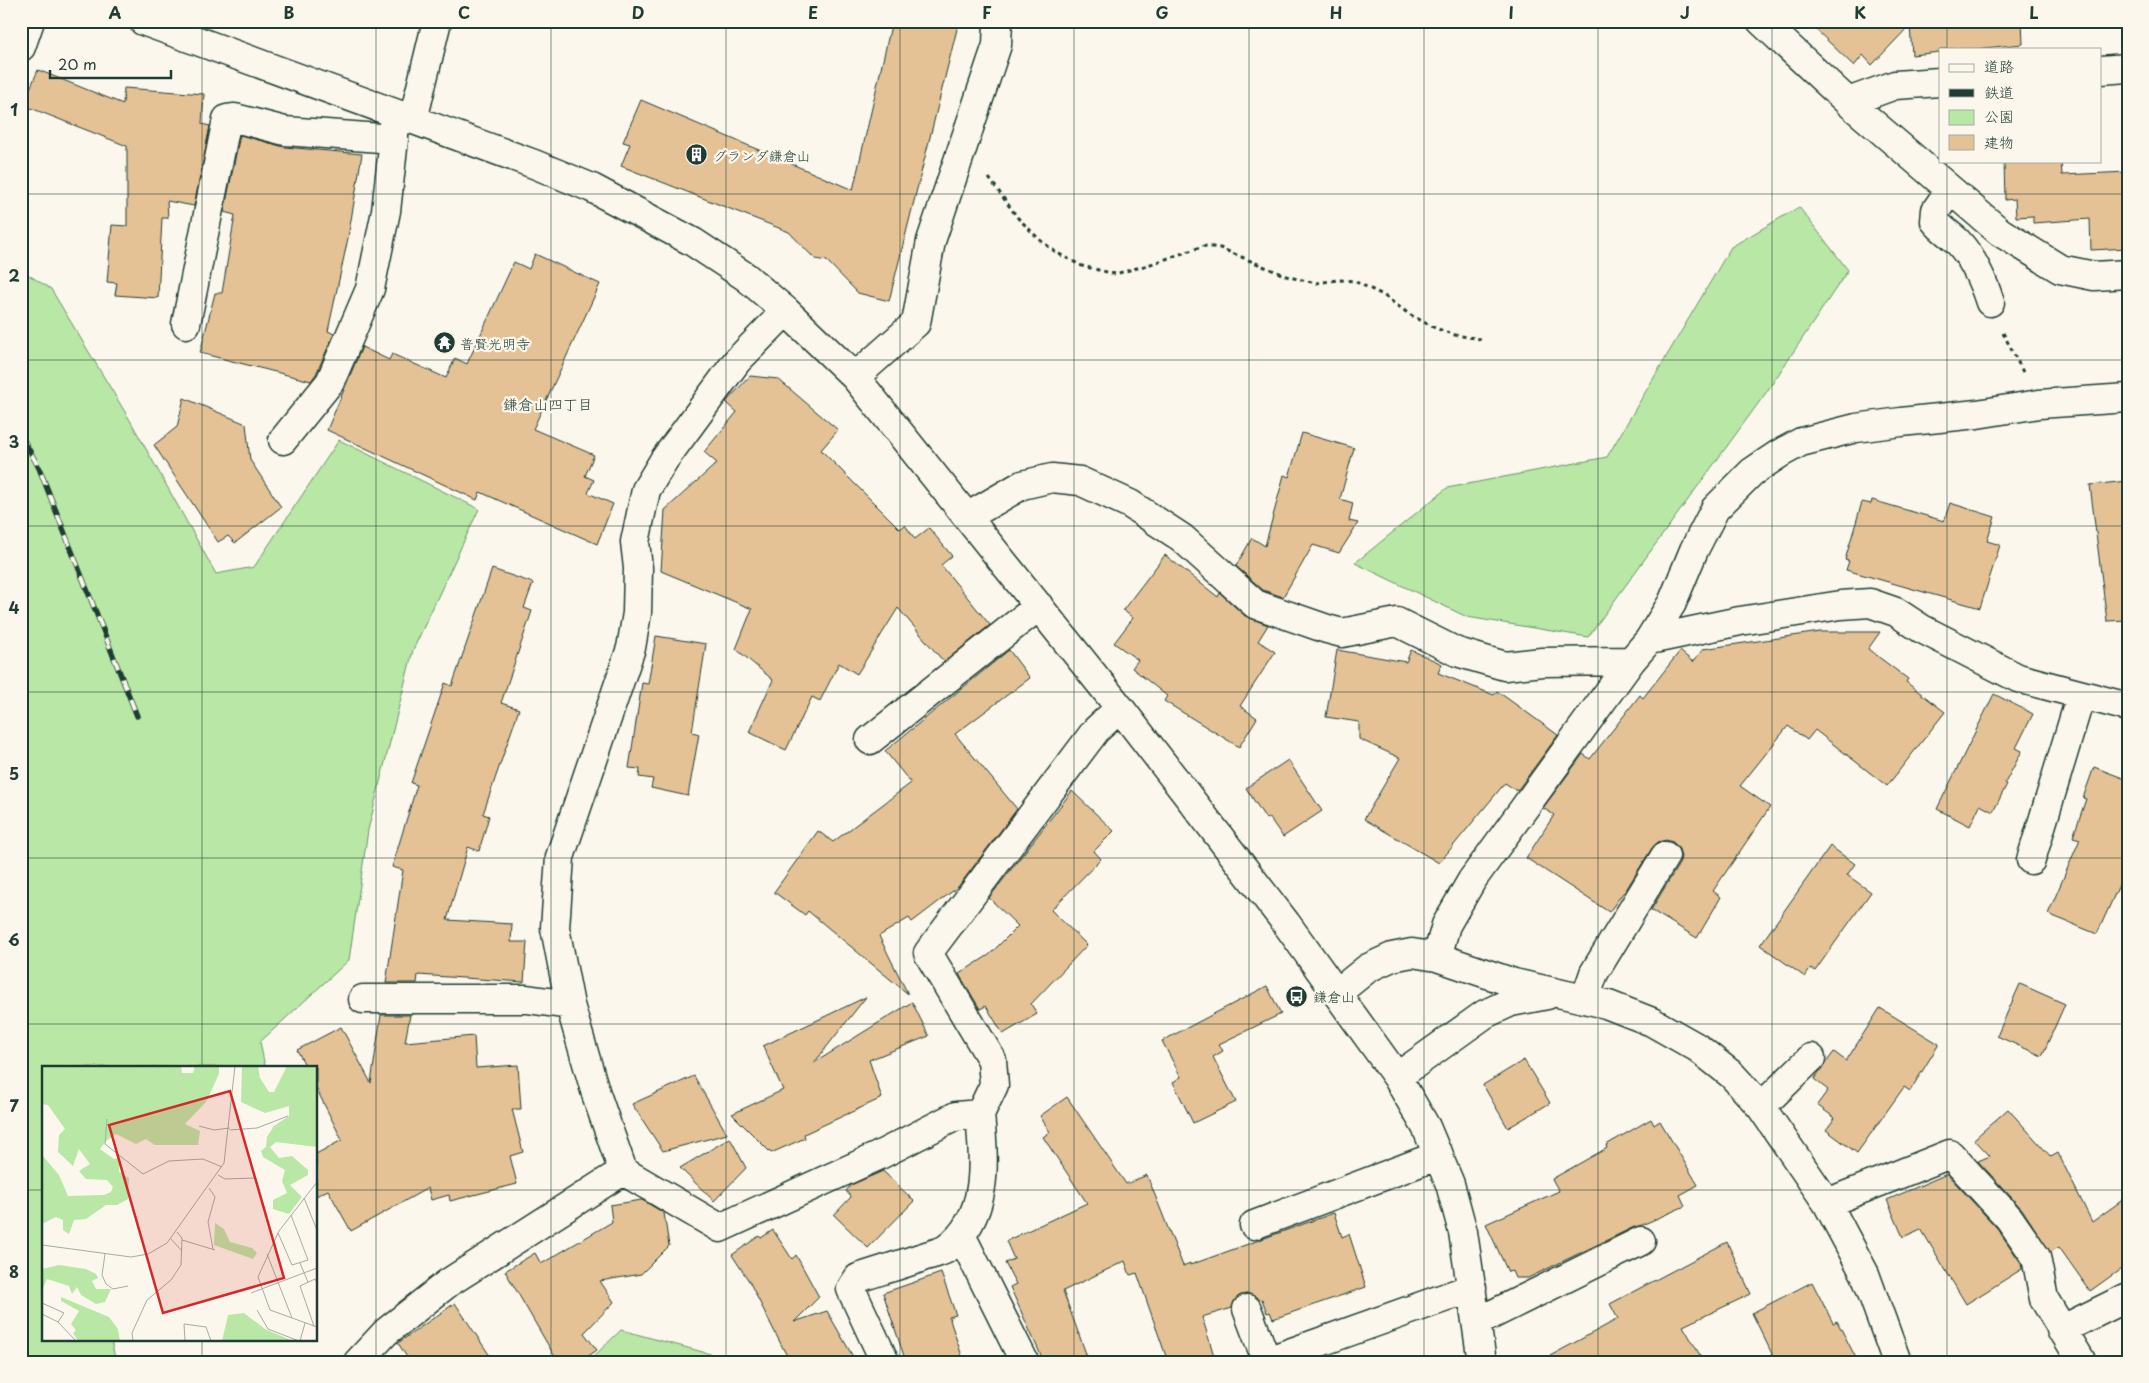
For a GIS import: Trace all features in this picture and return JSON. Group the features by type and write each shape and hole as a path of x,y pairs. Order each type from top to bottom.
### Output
{"street":[{"path":"21,47 30,21"},
{"path":"143,21 534,164 592,188 693,242 746,277 786,311 854,377 1120,708 1286,923 1397,1077 1439,1155 1450,1184 1463,1232 1478,1322 1482,1362"},
{"path":"283,440 330,382 370,289 386,211 394,139 437,21"},
{"path":"854,377 916,323 931,241 997,45 998,21"},
{"path":"1761,21 1848,102 2000,232 2060,269 2094,276 2128,274"},
{"path":"2102,70 2128,68"},
{"path":"1848,102 1895,86 1939,82"},
{"path":"186,324 227,119 235,118 285,131 394,139"},
{"path":"1950,190 1936,210 1934,221 1943,231 1958,242 1982,278 1990,302"},
{"path":"786,311 737,362 664,460 646,490 635,542 638,568 637,613 631,648 560,857 555,928 570,1005 596,1094 623,1171 720,1228 878,1156 956,1116 980,1114"},
{"path":"1437,957 1446,925 1472,880 1631,661 1649,640 1672,603 1694,550 1715,509 1752,472 1801,442 1856,428 2036,405 2128,398"},
{"path":"967,517 1022,485 1052,478 1080,481 1130,504 1182,538 1255,604 1342,634 1397,622 1457,652 1505,666 1542,662 1631,661"},
{"path":"1649,640 1740,621 1841,605 1870,603 1896,612 1922,629 2018,678 2128,707"},
{"path":"870,740 1039,606"},
{"path":"2031,860 2081,695"},
{"path":"885,1362 851,1289 858,1278 944,1250 961,1235 981,1195 984,1161 980,1114 994,1086 992,1060 928,952 1096,730 1120,708"},
{"path":"1585,998 1594,973 1666,856"},
{"path":"1337,994 1368,968 1392,957 1412,953 1437,957 1514,984 1585,998 1652,1022 1698,1048 1732,1074 1761,1107 1827,1203 1865,1274 1897,1362"},
{"path":"1397,1077 1485,1014 1511,1002 1556,993"},
{"path":"363,999 526,999 570,1005"},
{"path":"1761,1107 1811,1058"},
{"path":"1827,1203 1950,1154 2009,1218 2036,1257 2044,1299 2082,1362"},
{"path":"1254,1225 1439,1155"},
{"path":"358,1362 386,1332 448,1283 623,1171"},
{"path":"961,1235 1024,1361"},
{"path":"1478,1322 1640,1241"},
{"path":"1247,1309 1267,1362 1472,1288"},
{"path":"2062,1330 2128,1297"}],"path":[{"path":"962,147 976,159 1017,217 1040,240 1057,254 1082,266 1115,274 1204,246 1220,248 1289,277 1316,283 1338,280 1354,281 1383,295 1409,314 1435,328 1481,339"},
{"path":"1990,302 2001,330 2031,388 2036,405"}],"green space":[{"path":"1799,207 1848,270 1768,390 1588,637 1467,617 1355,563 1447,488 1607,457 1731,247"},
{"path":"21,270 51,289 131,422 216,574 254,567 339,440 479,509 413,650 368,830 349,960 260,1042 265,1066 42,1066 42,1340 112,1340 116,1362 21,1362"},
{"path":"621,1330 740,1362 588,1362"}],"building":[{"name":"グランダ鎌倉山","path":"892,21 959,21 889,301 858,293 827,261 815,259 789,232 621,166 630,144 623,142 641,100 853,190"},
{"path":"1807,21 2022,21 2023,44 1985,48 1939,48 1939,52 1912,55 1910,25 1872,65 1863,55 1854,66"},
{"path":"38,70 123,104 124,88 204,94 202,124 210,126 194,206 167,201 168,218 162,218 158,298 115,295 117,283 107,282 112,225 127,226 127,146 23,105"},
{"path":"240,135 284,147 362,154 348,238 328,331 334,334 311,381 200,353 215,293 222,293 235,215 224,212"},
{"path":"2004,162 2061,162 2062,175 2128,172 2128,248 2091,250 2090,219 2033,223 2033,216 2016,217 2015,199 2005,200"},
{"path":"535,254 600,284 533,429 594,455 585,476 594,480 588,493 613,504 597,544 480,492 477,500 327,430 362,347 389,360 392,354 446,378 455,358 467,364 514,262 529,269"},
{"path":"750,376 778,379 838,430 821,450 900,529 905,525 915,539 929,528 952,556 941,565 990,625 944,662 898,608 857,674 839,663 820,701 812,697 786,750 749,732 773,680 736,649 752,609 661,571 665,510 717,463 704,452 737,412 726,402"},
{"path":"184,398 246,424 250,460 281,507 235,543 228,536 218,542 154,445 177,427"},
{"path":"1302,433 1354,448 1340,499 1353,503 1349,521 1358,523 1339,553 1313,545 1283,597 1263,590 1236,566 1252,538 1265,546 1284,475 1289,477"},
{"path":"2128,481 2128,620 2107,621 2090,485"},
{"path":"1872,500 1944,521 1950,503 1995,517 1987,541 2000,545 1980,608 1846,570 1849,561 1845,560 1862,502 1871,504"},
{"path":"1165,555 1218,597 1220,593 1245,616 1268,625 1258,641 1275,652 1240,706 1257,718 1239,747 1164,701 1167,696 1132,668 1138,660 1114,643 1133,618 1123,610"},
{"path":"492,569 533,583 524,608 532,611 501,703 519,709 483,814 489,816 479,851 468,847 447,920 512,924 511,942 527,942 524,982 418,975 417,983 386,983 403,870 392,867 417,785 411,783 445,683 452,686"},
{"path":"1820,632 1880,632 1868,649 1908,679 1906,682 1945,712 1887,786 1815,730 1807,740 1788,726 1740,786 1770,807 1713,891 1721,897 1697,938 1651,910 1679,864 1681,857 1679,849 1673,842 1666,840 1658,842 1652,848 1624,893 1609,912 1526,858 1554,815 1543,808 1583,754 1590,759 1640,695 1643,698 1680,651 1693,662 1703,649"},
{"path":"656,636 706,644 692,732 699,734 688,796 651,788 653,779 639,777 640,769 629,768 642,683 648,684"},
{"path":"1009,650 1030,678 955,734 1017,809 958,887 912,922 909,918 879,936 908,994 808,911 805,915 774,892 818,831 833,842 911,783 885,751"},
{"path":"1337,650 1406,662 1411,650 1442,664 1438,673 1494,695 1497,691 1558,735 1517,791 1505,783 1439,863 1364,819 1400,758 1359,739 1359,722 1326,717"},
{"path":"1994,694 2033,714 2016,748 2022,751 2005,783 2007,784 1993,812 1980,805 1970,826 1937,809"},
{"path":"1288,760 1322,811 1283,837 1269,817 1266,819 1246,788"},
{"path":"2094,767 2128,780 2128,865 2097,934 2048,914 2080,839 2073,837 2086,799 2083,798"},
{"path":"1072,791 1114,831 1094,851 1101,859 1051,910 1087,945 1031,1004 1037,1014 1003,1034 986,1006 980,1009 959,974 989,955 1018,926 989,898"},
{"path":"1830,846 1855,864 1847,875 1871,892 1815,971 1811,968 1805,977 1760,945"},
{"path":"2020,984 2065,1004 2042,1056 1997,1036"},
{"path":"1267,986 1281,1014 1219,1044 1223,1051 1213,1057 1236,1102 1193,1123 1173,1082 1181,1077 1162,1041"},
{"path":"866,997 814,1063 912,1002 929,1036 869,1060 882,1098 804,1134 805,1138 771,1153 732,1114 783,1090 763,1046"},
{"path":"1880,1008 1939,1044 1910,1091 1904,1087 1857,1153 1826,1130 1835,1118 1817,1105 1828,1090 1814,1079 1834,1052 1846,1061"},
{"path":"381,1015 410,1015 405,1042 474,1036 476,1068 518,1065 521,1109 512,1109 523,1152 510,1156 517,1184 450,1201 449,1195 431,1200 428,1188 351,1231 328,1190 318,1195 318,1153 342,1140 318,1092 318,1066 305,1066 297,1050 341,1027 371,1083"},
{"path":"1524,1060 1550,1103 1508,1128 1483,1085"},
{"path":"694,1076 727,1134 663,1151 632,1104"},
{"path":"1067,1097 1126,1184 1147,1175 1183,1266 1334,1213 1342,1237 1349,1234 1366,1287 1273,1319 1270,1312 1267,1313 1262,1299 1259,1300 1250,1294 1241,1295 1235,1300 1232,1308 1202,1317 1216,1362 1168,1362 1137,1273 1130,1275 1125,1261 1063,1291 1089,1362 1044,1362 1010,1287 1016,1284 1005,1263 1014,1259 1006,1241 1087,1203 1043,1137 1050,1132 1040,1116"},
{"path":"2008,1109 2051,1157 2058,1153 2092,1222 2128,1196 2128,1264 2090,1291 2059,1247 2050,1252 2022,1209 1978,1161 1990,1156 1974,1139"},
{"path":"1651,1119 1654,1125 1660,1121 1698,1185 1680,1195 1685,1206 1634,1227 1528,1278 1515,1278 1512,1271 1508,1272 1486,1224 1559,1191 1552,1179 1607,1148 1606,1145"},
{"path":"730,1138 746,1168 714,1201 680,1168"},
{"path":"883,1171 914,1201 868,1248 834,1215 851,1197 846,1191 851,1185"},
{"path":"1947,1174 1997,1228 2021,1263 2022,1269 1966,1304 1921,1229 1903,1237 1887,1200"},
{"path":"642,1200 664,1213 669,1246 641,1274 600,1281 614,1302 584,1333 597,1350 580,1362 558,1362 505,1271 535,1253 541,1264 612,1222 610,1205"},
{"path":"773,1230 792,1259 796,1255 819,1297 794,1322 827,1311 856,1362 790,1362 749,1281 732,1255 759,1236 761,1238"},
{"path":"1727,1242 1751,1294 1683,1326 1704,1362 1539,1362 1618,1319 1610,1304"},
{"path":"941,1273 956,1315 949,1317 962,1356 944,1362 906,1362 883,1293"},
{"path":"1812,1282 1833,1323 1837,1321 1858,1362 1776,1362 1752,1313"},
{"path":"455,1303 494,1362 410,1362 398,1343"}],"railway":[{"path":"21,435 39,468 137,716"}],"place":[{"name":"グランダ鎌倉山","path":"697,155"},
{"name":"普賢光明寺","path":"444,343"},
{"name":"鎌倉山","path":"1297,996"}],"district":[{"name":"鎌倉山四丁目","path":"548,403"}]}
